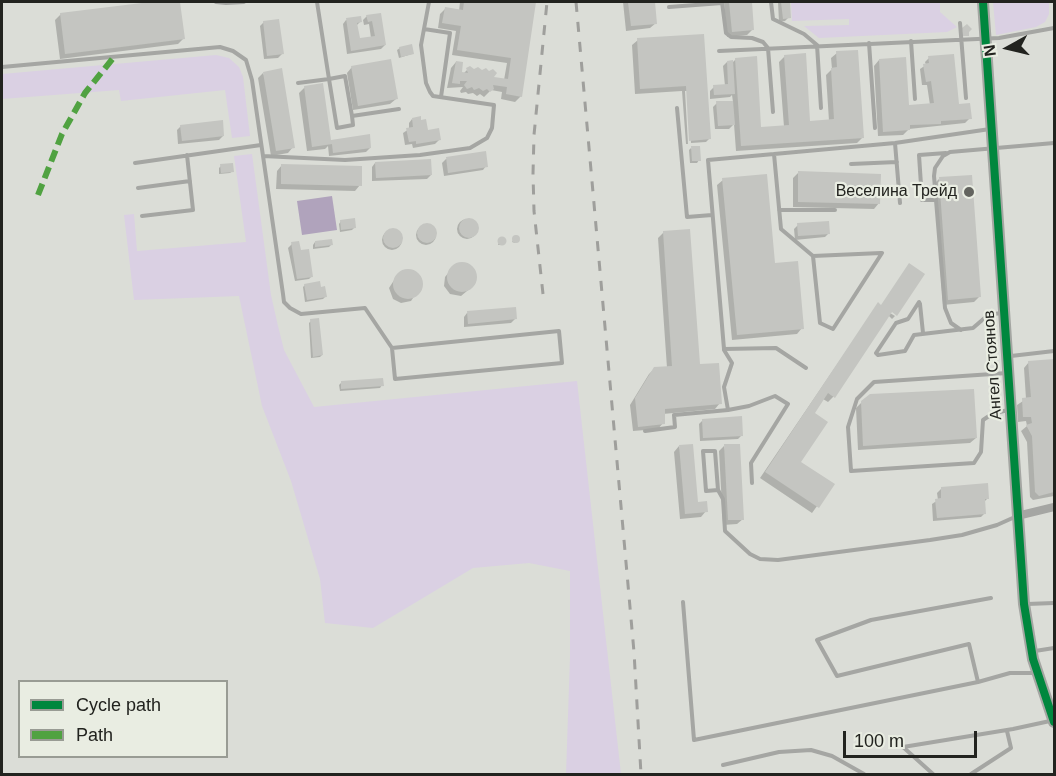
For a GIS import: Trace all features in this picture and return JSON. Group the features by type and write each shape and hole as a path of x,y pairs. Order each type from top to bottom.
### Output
{"street":[{"name":"Ангел Стоянов","path":"982,2 1024,604 1031,651 1054,721"},
{"path":"1017,516 1054,507"}],"lane":[{"path":"216,2 244,2"},
{"path":"298,83 329,79 345,76 353,125 337,128 329,79 317,2"},
{"path":"263,156 345,160 420,155 470,148 487,138 492,128 494,105 433,96 426,83 421,45 429,2"},
{"path":"669,7 722,2 726,33 731,37 752,38 763,42 768,48 773,112"},
{"path":"771,2 773,19 804,34 817,45 821,108"},
{"path":"960,22 966,98"},
{"path":"718,51 985,39 1054,28"},
{"path":"424,29 450,33 441,97"},
{"path":"911,41 915,99"},
{"path":"869,43 875,128"},
{"path":"2,68 220,47 233,51 246,60 252,80 285,302 290,308 301,314 365,308 392,348 395,380 562,363 559,332 392,348"},
{"path":"677,108 687,217 712,215"},
{"path":"352,116 399,109"},
{"path":"728,410 724,387 732,363 724,350 708,160 895,143 991,129"},
{"path":"895,143 900,203"},
{"path":"936,200 922,200 919,155 1054,143"},
{"path":"135,163 261,145"},
{"path":"950,152 943,156 935,168 934,176 945,308 951,323 961,330"},
{"path":"774,154 781,229 813,256 882,253 833,329 820,323 813,256"},
{"path":"142,216 193,210 187,155"},
{"path":"850,164 897,162"},
{"path":"138,188 190,181"},
{"path":"779,210 835,210"},
{"path":"923,333 919,302 908,319 896,323 876,353 878,355 905,351 912,336 973,328 988,315 1003,312"},
{"path":"724,350 776,348 806,368"},
{"path":"1006,356 1054,351"},
{"path":"1008,373 874,382 856,399 848,427 851,471 974,463 981,452 982,420 992,414 1010,409"},
{"path":"645,431 675,427 674,415 728,410 749,406 775,396 788,404 751,463 752,483"},
{"path":"717,490 706,491 703,451 715,450 717,490 723,498 725,531 750,554 760,559 778,560 930,540 997,525 1017,516"},
{"path":"978,682 969,644 837,676 817,640 871,620 991,598"},
{"path":"683,602 694,740 978,682 1010,673 1037,673"},
{"path":"1024,604 1054,603"},
{"path":"1031,651 1054,648"},
{"path":"933,774 903,747 1054,721"},
{"path":"970,774 1011,748 1007,730"},
{"path":"723,765 778,752 811,750 832,756 864,774"}],"shaded area":[{"path":"791,2 940,2 940,12 957,27 947,32 819,38 804,26 849,25 849,19 792,21"},
{"path":"993,2 1049,2 1049,14 1045,22 1036,27 996,35"},
{"path":"216,55 229,58 239,67 243,77 250,136 232,138 225,90 121,101 119,90 2,99 2,74"},
{"path":"252,154 271,295 278,326 284,350 314,407 577,381 621,774 566,774 570,571 529,563 473,568 373,628 325,623 320,579 291,481 262,406 239,296 134,300 124,215 134,214 137,251 246,242 234,156"},
{"path":"332,196 337,230 302,235 297,201"}],"building":[{"path":"150,2 180,2 185,39 65,54 60,13"},
{"path":"464,2 536,2 522,97 506,94 507,87 493,85 494,89 490,92 479,88 474,90 472,87 467,89 464,85 467,81 460,81 460,84 452,83 456,61 463,62 462,72 468,73 466,68 470,66 482,70 486,68 489,71 493,69 497,73 494,77 508,79 511,58 457,50 461,26 442,23 445,7 463,10"},
{"path":"628,2 655,2 657,24 631,26"},
{"path":"729,2 752,2 754,30 732,32"},
{"path":"781,2 790,2 791,18 783,19"},
{"path":"381,13 386,45 351,51 346,18 361,16 362,22 357,23 360,38 375,36 372,21 368,22 366,15"},
{"path":"279,19 284,54 267,56 263,21"},
{"path":"967,24 972,29 969,36 963,36 962,28"},
{"path":"704,34 711,139 689,141 686,86 640,89 637,38"},
{"path":"412,44 414,54 401,57 399,47"},
{"path":"858,50 864,138 741,146 735,58 757,56 761,127 789,125 784,55 806,53 810,121 834,119 831,68 837,67 836,51"},
{"path":"954,54 959,104 970,103 972,119 941,121 941,124 910,125 910,130 883,132 879,59 906,57 909,105 934,103 931,81 926,82 923,64 929,63 928,56"},
{"path":"391,59 398,99 358,106 351,66"},
{"path":"733,60 735,94 714,95 713,85 728,84 727,61"},
{"path":"282,68 295,148 276,151 263,72"},
{"path":"323,83 331,140 370,134 371,148 333,153 332,144 312,147 304,86"},
{"path":"716,101 733,101 735,125 718,126"},
{"path":"421,116 421,120 426,119 428,130 439,128 441,140 416,144 416,141 409,142 406,128 413,127 412,118"},
{"path":"223,120 224,136 182,141 180,125"},
{"path":"691,146 700,146 701,161 692,161"},
{"path":"486,151 488,167 448,173 446,157"},
{"path":"431,159 432,175 376,178 375,162"},
{"path":"233,163 234,172 221,173 220,164"},
{"path":"281,164 362,166 362,186 281,184"},
{"path":"798,171 881,174 880,204 798,202"},
{"path":"767,174 775,263 798,261 804,329 737,335 722,178"},
{"path":"972,175 981,297 948,300 939,177"},
{"path":"355,218 356,228 341,230 340,220"},
{"path":"465,218 473,218 479,224 479,232 473,238 465,238 459,232 459,224"},
{"path":"829,221 830,234 798,236 797,223"},
{"path":"423,223 431,223 437,229 437,237 431,243 423,243 417,237 417,229"},
{"path":"389,228 397,228 403,234 403,242 397,248 389,248 383,242 383,234"},
{"path":"690,229 700,364 719,363 722,404 665,409 665,424 638,427 635,398 654,367 672,366 663,231"},
{"path":"516,235 520,239 516,243 512,239"},
{"path":"502,237 506,241 502,245 498,241"},
{"path":"332,239 333,245 315,247 315,241"},
{"path":"299,241 301,250 309,249 313,277 297,279 291,242"},
{"path":"462,262 473,266 477,277 473,288 462,292 451,288 447,277 451,266"},
{"path":"909,263 925,274 897,316 892,312 835,398 828,393 815,413 828,422 801,462 835,484 819,508 765,472 878,302 881,305"},
{"path":"408,269 419,273 423,284 419,295 408,299 397,295 393,284 397,273"},
{"path":"320,281 321,287 325,286 327,297 307,300 304,284"},
{"path":"516,307 517,319 468,324 467,311"},
{"path":"319,318 323,355 313,357 310,319"},
{"path":"1054,359 1054,492 1039,496 1035,492 1032,436 1026,425 1032,423 1031,417 1023,417 1022,398 1031,397 1028,361"},
{"path":"383,378 384,386 341,389 341,381"},
{"path":"974,389 977,438 863,446 861,401 870,394"},
{"path":"742,416 743,436 703,438 702,419"},
{"path":"693,444 698,502 707,501 708,512 685,514 679,445"},
{"path":"724,444 740,444 744,520 728,520"},
{"path":"988,483 989,499 985,499 986,514 937,518 935,499 941,498 941,487"}],"railway":[{"path":"543,294 534,211 533,174 534,135 547,2"},
{"path":"576,2 634,652 641,774"}],"marked path":[{"path":"38,195 62,134 85,93 114,57"}],"cycle path":[{"path":"983,2 1024,604 1033,659 1054,722"}],"place":[{"name":"Веселина Трейд","path":"969,192"}]}
